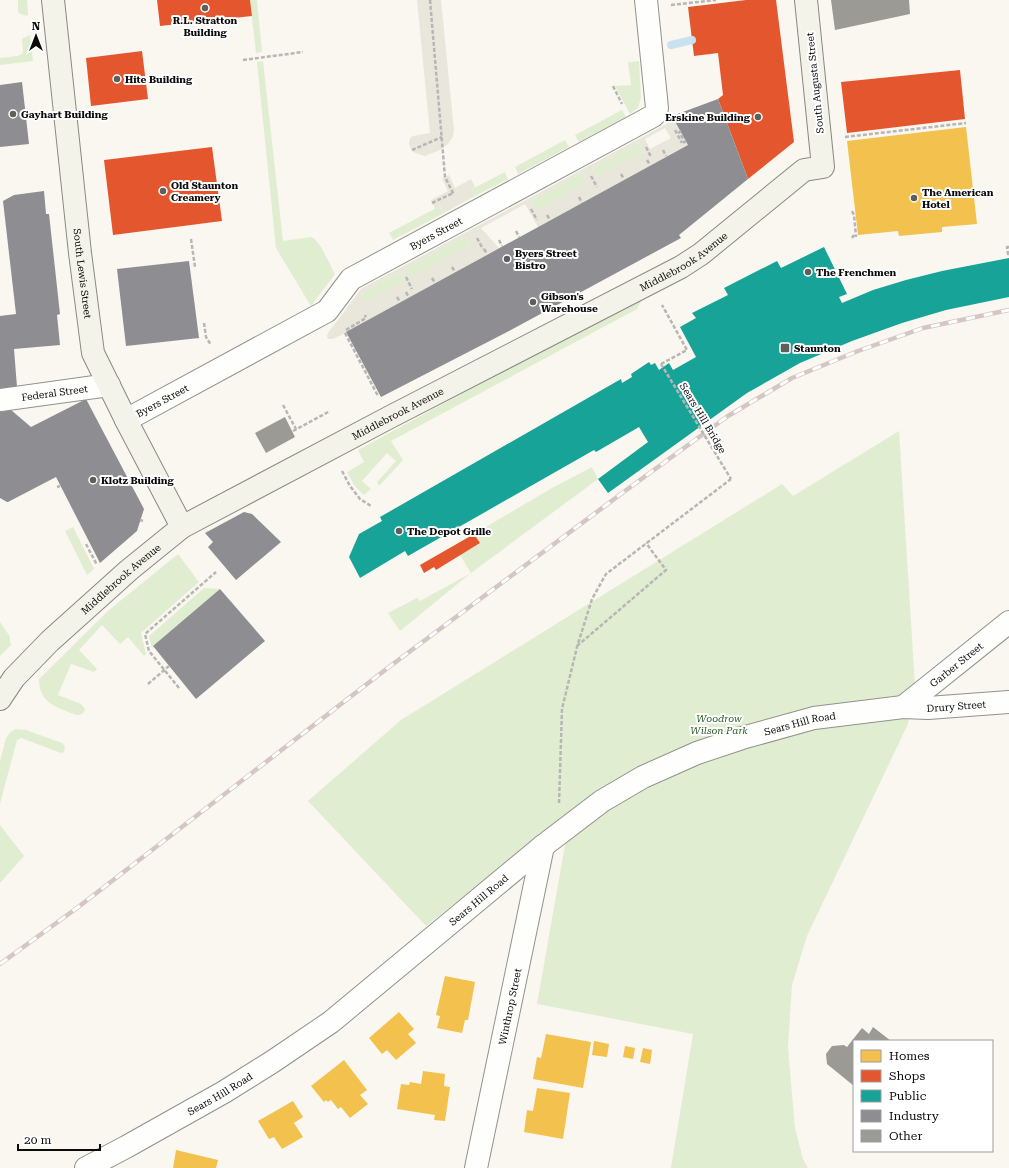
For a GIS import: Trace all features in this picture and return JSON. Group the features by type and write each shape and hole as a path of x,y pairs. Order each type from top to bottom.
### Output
{"street":[{"name":"South Lewis Street","path":"53,0 93,352 126,420 182,527"},
{"name":"South Augusta Street","path":"806,0 823,167"},
{"name":"Byers Street","path":"126,420 327,311 351,278 653,116 656,113 657,108 656,3"},
{"name":"Middlebrook Avenue","path":"0,699 14,678 50,641 129,570 182,527 397,413 686,264 701,254 804,170 823,167"},
{"name":"Federal Street","path":"0,400 109,385"},
{"name":"Garber Street","path":"903,707 1009,622"},
{"name":"Drury Street","path":"903,707 928,708 1009,702"},
{"name":"Sears Hill Road","path":"86,1168 124,1158 331,1022 550,840 622,788 664,767 697,753 742,738 814,718 903,707"},
{"name":"Winthrop Street","path":"476,1168 550,840"}],"path":[{"path":"430,0 445,177 456,199"},
{"path":"656,3 716,0"},
{"path":"243,60 303,52"},
{"path":"613,86 625,110"},
{"path":"843,137 966,123"},
{"path":"412,150 442,137"},
{"path":"663,150 666,156"},
{"path":"646,160 650,165"},
{"path":"621,174 624,179"},
{"path":"432,203 453,193"},
{"path":"579,197 582,203"},
{"path":"852,211 856,225 854,237"},
{"path":"547,214 550,220"},
{"path":"516,231 519,237"},
{"path":"191,239 195,267"},
{"path":"500,240 502,246"},
{"path":"1009,247 1007,247 1009,254"},
{"path":"484,249 487,254"},
{"path":"452,267 455,272"},
{"path":"432,278 435,283"},
{"path":"406,292 409,298"},
{"path":"397,297 400,302"},
{"path":"347,329 357,325 366,318 365,315"},
{"name":"Sears Hill Bridge","path":"646,543 731,479 661,364 687,350 671,322"},
{"path":"204,323 206,337"},
{"path":"345,333 379,398"},
{"path":"283,405 296,429"},
{"path":"293,431 330,411"},
{"path":"341,469 350,486 360,499 372,506"},
{"path":"550,840 562,708 577,647 592,599 606,574 646,543 666,570 577,647"},
{"path":"86,544 99,569"},
{"path":"179,688 149,651 145,634 216,572"},
{"path":"148,684 169,666"}],"green space":[{"path":"18,0 27,0 28,16 20,14 18,11"},
{"path":"250,0 257,0 262,52 256,53"},
{"path":"30,35 33,61 0,65 0,58 22,54 22,39"},
{"path":"263,61 283,241 311,237 315,239 335,274 311,306 276,248 257,62"},
{"path":"639,61 641,98 638,108 630,114 615,86 631,85 628,62"},
{"path":"622,110 626,117 579,142 575,135"},
{"path":"565,140 569,147 518,174 515,167"},
{"path":"639,142 644,152 597,177 592,168"},
{"path":"505,172 508,179 475,196 472,189"},
{"path":"583,172 588,182 535,211 530,201"},
{"path":"440,206 444,213 393,240 389,233"},
{"path":"465,236 470,246 409,279 404,269"},
{"path":"400,272 404,281 365,303 361,295 362,292"},
{"path":"643,298 637,309 391,441 403,460 379,486 377,482 396,461 387,453 362,481 371,489 364,495 354,485 347,472 364,462 358,450 494,376"},
{"name":"Woodrow Wilson Park","path":"899,431 915,686 908,724 807,936 792,985 788,1048 795,1128 803,1159 808,1168 671,1168 693,1034 537,1004 571,811 426,926 308,801 401,720 782,484 793,496"},
{"path":"592,467 598,479 471,573 460,555 480,543 474,534 552,488"},
{"path":"73,527 94,569 87,575 65,531"},
{"path":"178,554 199,582 141,633 146,654 144,656 128,637 120,644 102,625 79,650 97,669 94,672 71,664 58,695 81,704 85,709 84,712 80,715 76,715 50,703 42,694 39,679 109,610"},
{"path":"471,573 400,631 388,613 417,598 420,601"},
{"path":"204,588 220,589 153,646 152,649 149,636"},
{"path":"0,622 9,635 11,645 0,656"},
{"path":"15,729 26,730 62,743 65,746 64,752 61,753 21,738 17,740 0,804 0,761 6,738"},
{"path":"0,825 24,856 0,883"}],"shaded area":[{"path":"417,0 441,0 454,130 453,137 448,144 440,150 425,156 415,153 409,144 410,138 413,136 430,133"},
{"path":"674,120 688,145 538,227 525,204 481,228 499,248 343,334 333,339 328,339 328,333 361,289","holes":["665,128 671,138 650,149 645,139","639,142 644,152 597,177 592,168","583,172 588,182 535,211 530,201","465,236 470,246 409,278 404,269","400,272 404,281 365,302 361,295 362,292"]},
{"path":"449,175 455,188 471,179 475,187 472,189 475,196 444,213 440,206 435,209 431,200 448,191 442,179"}],"building: Homes":[{"name":"The American Hotel","path":"966,127 977,224 942,227 942,232 899,236 898,231 858,235 847,141"},
{"path":"445,976 475,982 468,1020 465,1020 462,1033 437,1028 440,1016 436,1015"},
{"path":"399,1012 414,1029 408,1034 416,1043 396,1060 387,1050 382,1054 369,1038"},
{"path":"546,1034 591,1042 583,1088 533,1079 537,1057 541,1058"},
{"path":"594,1041 609,1044 607,1057 592,1055"},
{"path":"625,1046 635,1048 633,1059 623,1057"},
{"path":"643,1048 652,1050 650,1064 640,1062"},
{"path":"344,1060 367,1090 360,1095 368,1104 350,1118 341,1107 338,1109 331,1100 328,1102 326,1100 324,1102 311,1086"},
{"path":"423,1071 445,1074 444,1086 450,1087 445,1121 434,1120 435,1115 397,1109 401,1084 409,1085 410,1082 421,1084"},
{"path":"537,1088 570,1093 563,1139 524,1132 527,1110 533,1111"},
{"path":"293,1101 303,1117 294,1123 303,1137 282,1149 274,1137 269,1139 258,1121"},
{"path":"176,1150 218,1160 216,1168 173,1168"}],"building: Shops":[{"name":"R.L. Stratton Building","path":"157,0 250,0 252,16 160,26"},
{"name":"Erskine Building","path":"746,0 776,0 794,142 748,179 718,99 723,95 718,53 694,56 688,7"},
{"name":"Hite Building","path":"142,51 148,99 91,106 86,58"},
{"path":"960,70 965,119 847,133 841,82"},
{"name":"Old Staunton Creamery","path":"212,147 222,221 113,235 104,160"},
{"path":"474,534 480,543 436,570 434,567 424,573 420,565"}],"building: Public":[{"path":"824,247 847,294 839,297 842,303 873,290 906,280 942,271 1009,258 1009,297 946,310 902,323 852,341 800,363 747,393 608,493 598,479 648,442 639,427 596,452 594,450 408,556 405,551 360,578 349,557 359,534 382,521 380,517 621,379 622,383 632,377 631,374 649,362 651,365 655,363 659,370 669,363 673,370 696,357 680,327 696,318 692,313 728,295 724,288 777,261 781,268"}],"building: Industry":[{"name":"Gayhart Building","path":"22,82 29,144 0,147 0,85"},
{"path":"718,99 748,179 679,235 681,238 509,331 381,397 346,332 688,145 672,116"},
{"path":"44,191 46,214 49,214 60,314 57,315 60,345 14,349 17,387 0,389 0,316 16,314 3,201 14,195"},
{"path":"189,261 199,338 126,346 117,269"},
{"name":"Klotz Building","path":"86,399 144,509 137,531 100,563 56,477 8,502 0,498 0,412 11,410 31,427"},
{"path":"244,512 252,514 281,542 236,580 208,547 213,542 205,533"},
{"path":"220,589 265,641 196,699 153,646"}],"building: Other":[{"path":"831,0 909,0 910,14 835,30"},
{"path":"285,417 295,437 266,453 255,433"},
{"path":"873,1027 890,1040 853,1040 853,1085 827,1064 826,1054 832,1046 844,1045 847,1047 862,1028 869,1034"}],"waterway":[{"path":"671,45 692,40"}],"railway":[{"path":"0,964 77,908 389,667 728,416 792,378 858,351 923,328 1009,310"}],"place":[{"name":"R.L. Stratton Building","path":"205,8"},
{"name":"Hite Building","path":"117,79"},
{"name":"Gayhart Building","path":"13,114"},
{"name":"Erskine Building","path":"758,117"},
{"name":"Old Staunton Creamery","path":"163,191"},
{"name":"The American Hotel","path":"914,198"},
{"name":"Byers Street Bistro","path":"507,259"},
{"name":"The Frenchmen","path":"808,272"},
{"name":"Gibson's Warehouse","path":"533,302"},
{"name":"Staunton","path":"785,348"},
{"name":"Klotz Building","path":"93,480"},
{"name":"The Depot Grille","path":"399,531"}]}
